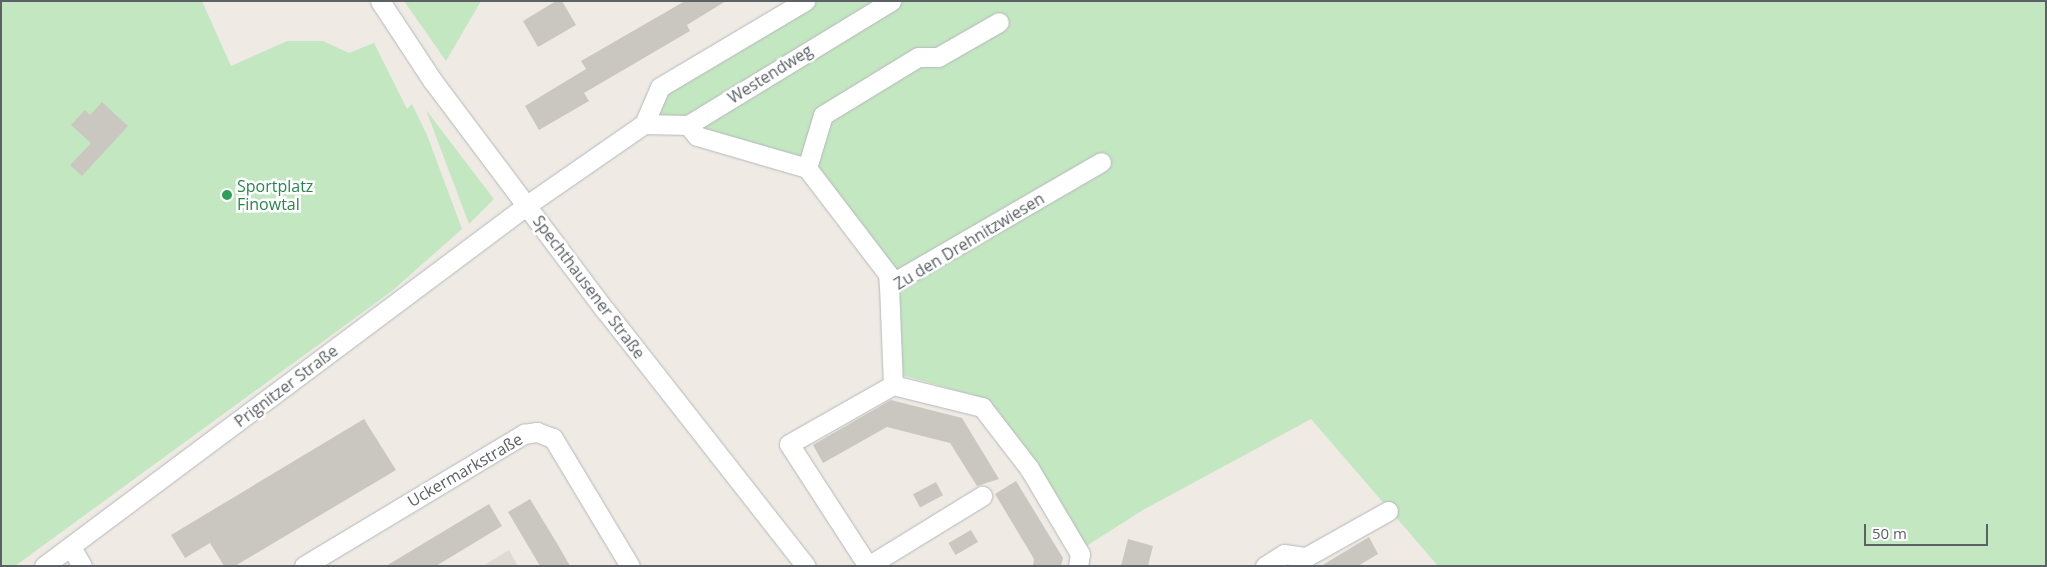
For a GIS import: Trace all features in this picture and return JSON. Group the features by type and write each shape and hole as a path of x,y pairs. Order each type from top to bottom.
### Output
{"street":[{"name":"Spechthausener Straße","path":"380,1 432,80 806,566"},
{"path":"527,205 644,124 660,87 805,1"},
{"name":"Westendweg","path":"688,125 891,1"},
{"path":"807,168 823,115 918,57 938,57 999,22"},
{"path":"644,124 688,125 697,136 807,168 888,274 889,285"},
{"name":"Zu den Drehnitzwiesen","path":"893,385 889,285 1101,162"},
{"name":"Prignitzer Straße","path":"44,566 527,205"},
{"path":"982,496 868,566 789,444 893,385 982,407 1029,468 1080,554 1078,566"},
{"name":"Uckermarkstraße","path":"304,566 524,434 536,432 553,438 630,566"},
{"path":"1265,566 1284,554 1306,558 1388,511"},
{"path":"71,546 82,566"}],"shaded area":[{"path":"509,550 518,566 483,566"}],"green space":[{"path":"1,1 202,1 231,66 287,41 323,41 349,53 374,43 407,109 412,104 427,135 462,229 392,291 15,566 1,566"},
{"path":"404,1 481,1 446,61"},
{"path":"805,1 2046,1 2046,566 1438,566 1311,419 1143,510 1080,550 987,399 902,375 888,274 807,168 644,124 660,87"},
{"path":"426,110 494,199 469,224"}],"building":[{"path":"556,1 562,1 576,25 538,47 523,21"},
{"path":"685,1 726,1 687,25 690,31 584,93 589,101 539,130 525,106 586,69 581,61"},
{"path":"102,102 128,126 82,176 70,165 91,143 71,125 85,110 90,115"},
{"path":"891,400 962,418 999,479 977,486 950,443 887,427 823,463 813,445"},
{"path":"364,419 396,470 235,566 224,566 210,543 185,558 171,535"},
{"path":"1016,481 1063,558 1061,566 1033,566 1034,559 995,494"},
{"path":"936,482 943,495 920,507 913,494"},
{"path":"530,499 570,566 540,566 508,512"},
{"path":"489,504 502,526 436,566 386,566"},
{"path":"971,530 978,542 955,555 948,543"},
{"path":"1369,537 1378,554 1358,566 1321,566"},
{"path":"1128,539 1153,546 1148,566 1121,566"}],"place":[{"name":"Sportplatz Finowtal","path":"227,195"}]}
